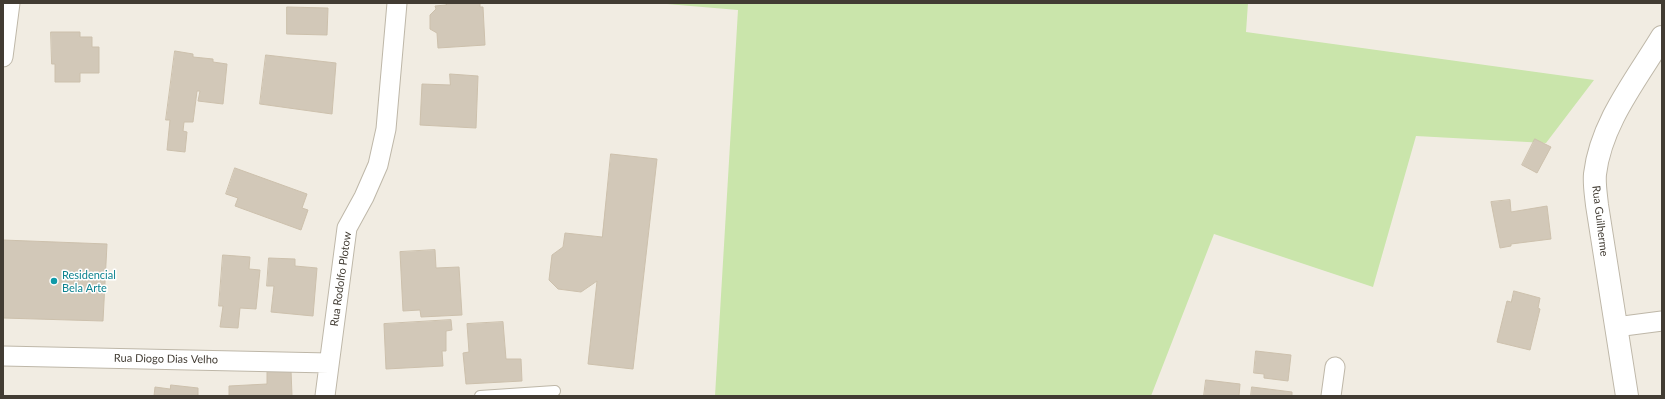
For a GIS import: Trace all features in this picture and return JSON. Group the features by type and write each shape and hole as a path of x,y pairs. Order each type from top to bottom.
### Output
{"street":[{"path":"3,57 10,3"},
{"name":"Rua Rodolfo Plotow","path":"325,396 347,228 364,197 378,165 386,129 391,87 397,3"},
{"name":"Rua Guilherme","path":"1627,396 1597,205 1595,175 1601,145 1611,121 1662,37"},
{"path":"1616,327 1662,321"},
{"name":"Rua Diogo Dias Velho","path":"3,356 329,363"},
{"path":"1331,396 1335,367"}],"lane":[{"path":"480,396 555,391"}],"green space":[{"path":"655,3 1248,3 1246,32 1594,80 1546,143 1416,136 1373,287 1214,234 1151,396 715,396 738,10"}],"building":[{"path":"446,3 480,3 480,7 483,7 485,45 438,48 437,33 430,29 430,15 436,9 435,6 446,5"},
{"path":"287,7 328,8 327,35 287,34"},
{"path":"51,32 80,32 80,37 92,37 92,47 99,47 99,73 80,73 80,82 55,82 55,64 52,64"},
{"path":"175,51 193,54 193,57 213,59 213,62 227,64 223,104 198,101 200,91 197,91 193,122 184,122 183,131 187,132 185,152 167,150 170,120 166,120"},
{"path":"266,55 336,63 332,114 260,104"},
{"path":"450,74 478,76 476,128 420,125 422,84 450,85"},
{"path":"1535,139 1551,147 1537,173 1522,165"},
{"path":"611,154 657,159 633,369 588,364 597,281 581,292 558,289 549,280 552,255 563,247 565,233 602,237"},
{"path":"235,168 307,194 302,208 308,210 301,230 235,206 238,198 226,194"},
{"path":"1510,200 1511,212 1547,206 1551,239 1511,244 1511,246 1500,248 1491,202"},
{"name":"Residencial Bela Arte","path":"3,240 107,244 103,321 3,318"},
{"path":"435,250 436,268 459,267 462,315 421,317 420,310 403,311 400,252"},
{"path":"223,255 250,257 249,269 260,270 256,309 240,308 238,328 220,327 223,306 219,306"},
{"path":"269,258 295,259 295,266 317,268 313,316 271,312 274,286 267,286"},
{"path":"1514,291 1540,298 1538,308 1540,309 1530,350 1497,342 1507,301 1511,302"},
{"path":"451,320 452,330 446,331 446,351 442,351 443,366 386,369 384,324"},
{"path":"503,322 506,359 521,359 522,381 466,384 463,353 469,352 467,324"},
{"path":"1256,351 1291,355 1288,381 1264,378 1264,374 1254,373"},
{"path":"291,370 292,396 229,396 229,386 267,384 267,371"},
{"path":"1206,380 1240,384 1239,396 1204,396"},
{"path":"171,385 198,388 198,396 154,396 155,387 170,389"},
{"path":"1252,387 1292,392 1292,396 1251,396"}],"place":[{"name":"Residencial Bela Arte","path":"54,281"}]}
